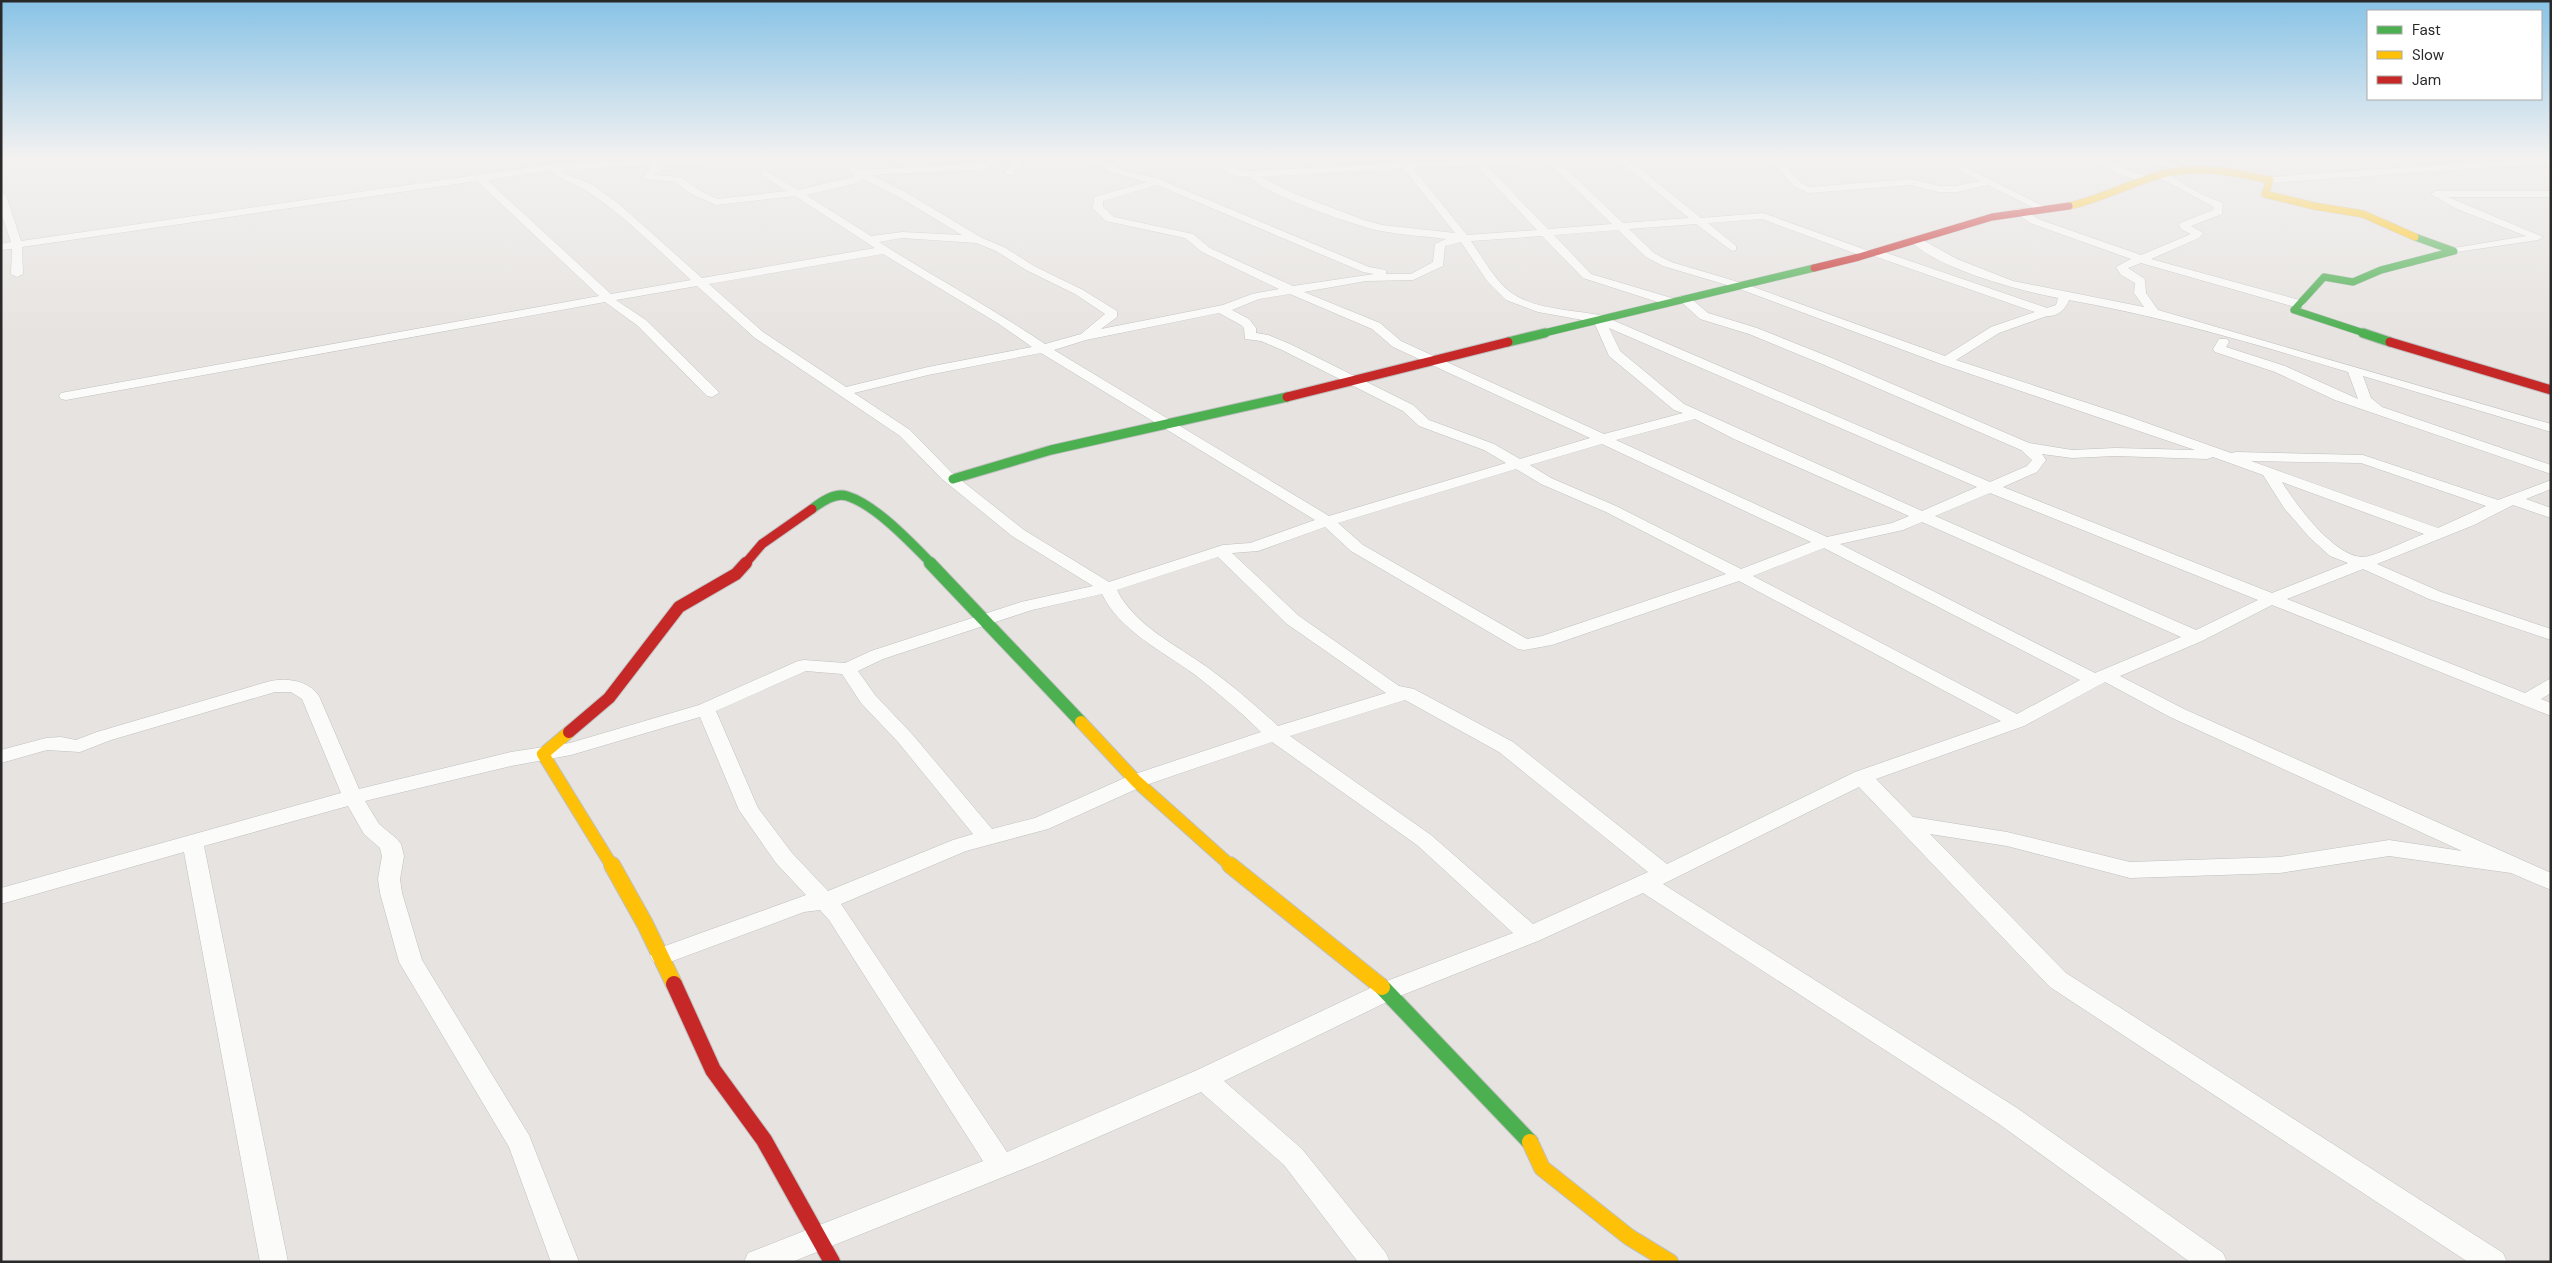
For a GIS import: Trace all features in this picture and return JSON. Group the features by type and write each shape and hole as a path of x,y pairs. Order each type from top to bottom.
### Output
{"street":[{"path":"8,218 17,245 17,274"},
{"path":"1,247 200,218"},
{"path":"522,218 611,302 642,324 712,393"},
{"path":"628,218 759,335 846,391 905,433 953,479 1018,533 1107,588 1114,602 1132,622 1247,707 1274,734 1424,840 1530,936"},
{"path":"835,218 960,298 1003,321 1042,348 1163,423 1327,521 1357,548 1524,646 1546,642 1740,575 1825,542 1897,527 1989,487 2037,464 2039,460 2034,452 2026,447 1754,331 1704,316 1678,300 1586,276 1529,218"},
{"path":"941,218 978,240 1000,249 1030,268 1079,292 1113,314 1083,337"},
{"path":"1109,218 1189,236 1206,250 1343,314 1376,326 1397,344 1825,542 2100,678 2354,791 2450,838 2551,882"},
{"path":"1243,218 1367,270 1413,277"},
{"path":"1349,218 1381,228 1463,238"},
{"path":"1447,218 1507,295 1540,308 1599,319 1989,487 2551,710"},
{"path":"1612,218 1658,260 1741,286 1946,361 2122,419 2436,533"},
{"path":"1693,218 1732,248"},
{"path":"846,391 1063,344 1083,337 1163,319 1221,309 1256,296 1366,278 1413,277 1439,264 1440,244 1463,238 1737,218"},
{"path":"1769,218 2050,313"},
{"path":"953,479 1051,450 1163,423 1351,382 1599,319 1741,286 1776,275 1870,253 1986,218"},
{"path":"2030,218 2139,259 2252,293 2299,304"},
{"path":"2154,313 2140,293 2141,281 2122,269 2122,267 2195,236 2198,234 2185,227 2184,224 2201,218"},
{"path":"2372,218 2454,251"},
{"path":"2492,218 2538,237 2454,251 2381,270 2353,282 2324,277 2294,310 2342,328 2551,390"},
{"path":"868,240 902,235 978,240"},
{"path":"1915,240 1936,254 2008,282 2154,313 2296,351 2551,428"},
{"path":"66,396 884,250"},
{"path":"1946,361 1995,330 2061,308 2066,295"},
{"path":"1221,309 1244,322 1250,328 1249,336 1264,338 1286,347 1351,382 1408,408 1424,423 1489,446 1546,481 1611,509 1740,575 2017,722"},
{"path":"1599,319 1614,353 1679,407 1697,414 1739,436 2196,638"},
{"path":"2223,342 2219,349 2280,369 2340,397 2377,408 2551,470"},
{"path":"2354,370 2365,400 2377,408"},
{"path":"1,896 354,797 511,759 571,749 706,709 804,665 848,669 877,655 982,619 1026,606 1107,588 1230,548 1252,548 1327,521 1603,439 1697,414"},
{"path":"2026,447 2072,454 2115,452 2363,459 2506,503 2551,514"},
{"path":"2270,474 2276,485 2333,552 2365,564 2406,586 2551,635"},
{"path":"758,1262 1000,1166 1204,1079 1387,991 1530,936 1654,879 1862,777 2017,722 2100,678 2196,638 2272,600 2365,564 2551,484"},
{"path":"543,754 609,698 679,607 736,574 762,544 826,499 848,496 873,511 918,550 1136,781 1249,882 1387,991 1526,1137 1542,1168 1629,1237 1670,1262"},
{"path":"1221,552 1293,620 1393,690 1407,693 1506,747 1654,879 2008,1116 2213,1262"},
{"path":"848,669 868,699 905,738 988,838"},
{"path":"1,757 46,744 61,743 73,747 80,746 104,736 274,686 290,684 303,688 310,696 354,797 371,829 390,844 393,856 389,879 391,893 411,962 520,1143 565,1262"},
{"path":"2528,700 2551,684"},
{"path":"662,956 802,904 825,901 960,845 1041,824 1136,781 1274,734 1407,693"},
{"path":"706,709 750,810 784,858 837,914 1000,1166"},
{"path":"543,754 593,832 662,956 713,1070 764,1140 832,1262"},
{"path":"1862,777 2058,980 2493,1262"},
{"path":"1906,823 2008,839 2130,870 2280,865 2390,848 2517,866"},
{"path":"193,842 274,1262"},
{"path":"1204,1079 1294,1157 1376,1262"}],"traffic: fast":[{"path":"2390,342 2294,310 2324,277 2353,282 2381,270 2454,251 2415,237"},
{"path":"1508,342 1814,268"},
{"path":"953,479 1051,450 1287,397"},
{"path":"812,509 828,499 837,496 847,496 866,506 894,528 965,597 1081,722"},
{"path":"1382,987 1530,1142"}],"traffic: slow":[{"path":"2372,218 2415,237"},
{"path":"1081,722 1136,781 1249,882 1382,987"},
{"path":"569,732 543,754 596,838 629,895 674,984"},
{"path":"1530,1142 1542,1168 1629,1237 1670,1262"}],"traffic: jam":[{"path":"1814,268 1859,257 1989,218"},
{"path":"1287,397 1508,342"},
{"path":"2390,342 2551,390"},
{"path":"569,732 609,698 679,607 736,574 762,544 812,509"},
{"path":"674,984 713,1070 764,1140 832,1262"}]}
